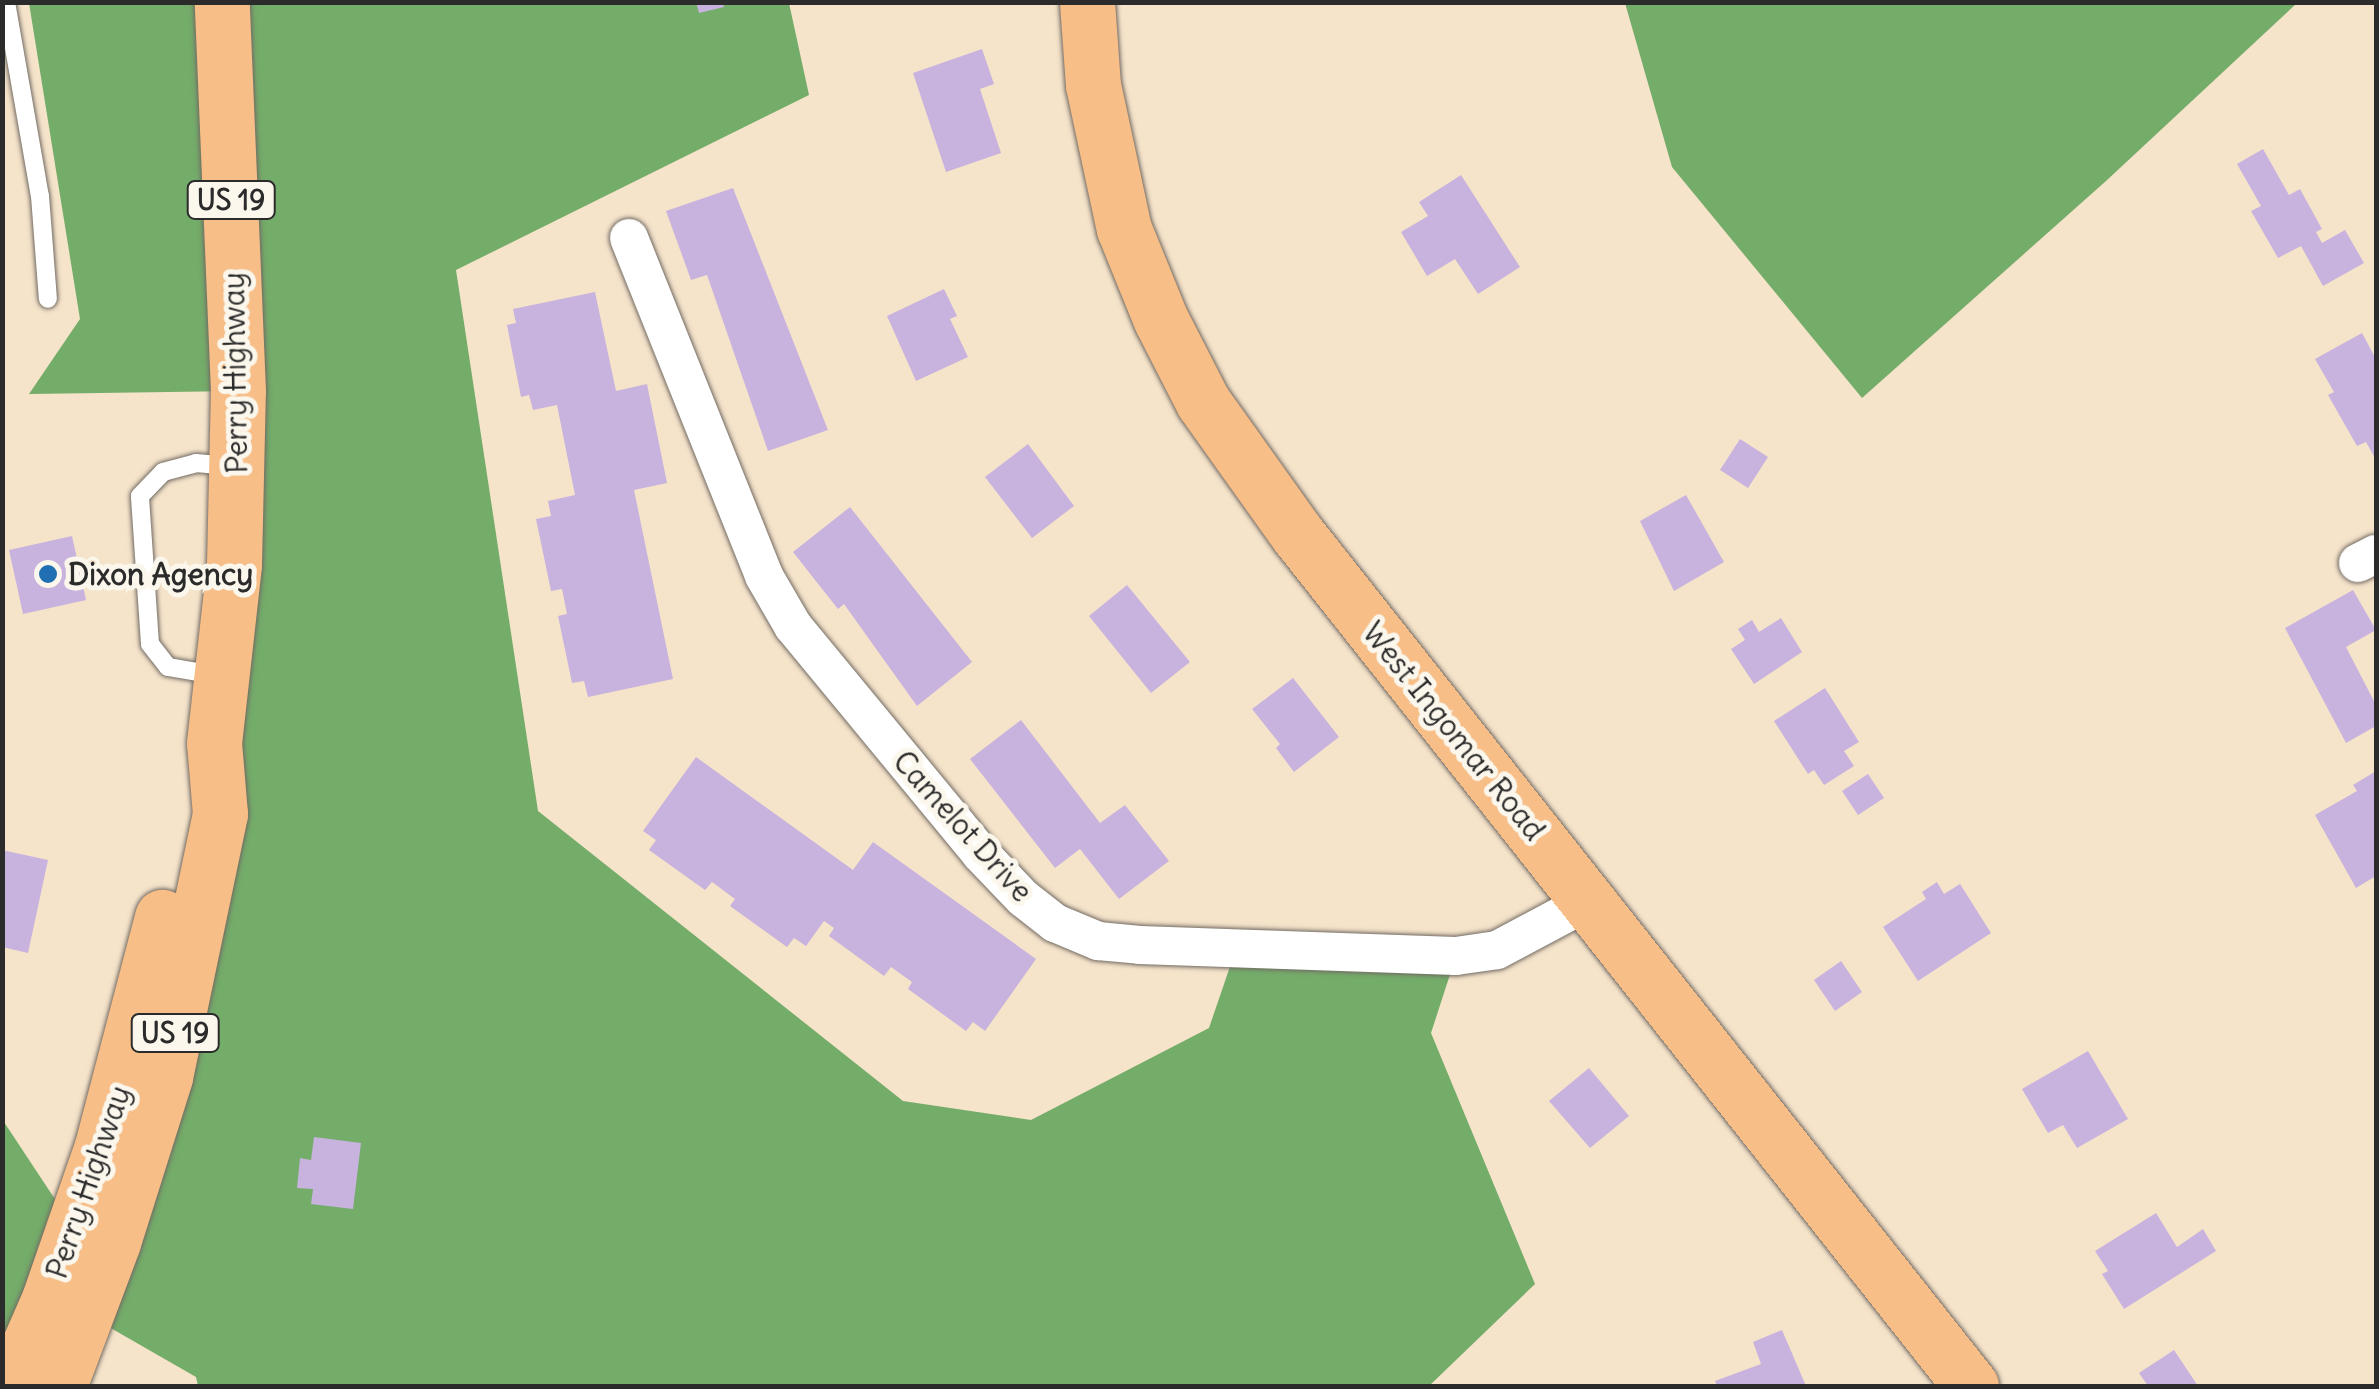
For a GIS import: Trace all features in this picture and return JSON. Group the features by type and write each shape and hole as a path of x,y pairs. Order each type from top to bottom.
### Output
{"main road":[{"name":"Perry Highway","path":"60,1386 141,1158 186,990 220,814 214,743 238,466 222,2"},
{"name":"West Ingomar Road","path":"1086,2 1095,100 1124,229 1161,320 1203,402 1298,535 1972,1386"},
{"name":"Perry Highway","path":"11,1386 48,1299 102,1146 148,982 184,808 214,743"}],"street":[{"name":"Camelot Drive","path":"629,238 764,576 792,626 980,853 1023,898 1055,922 1098,941 1140,945 1456,956 1497,950 1589,900"}],"lane":[{"path":"6,2 40,196 48,299"},
{"path":"222,676 168,667 150,644 140,496 163,472 196,463 238,466"}],"green space":[{"path":"29,3 789,3 809,95 456,270 538,811 903,1101 1031,1120 1209,1028 1236,949 1456,956 1431,1033 1535,1284 1429,1386 198,1386 196,1377 88,1315 165,1077 238,391 29,394 80,319"},
{"path":"1625,3 2296,4 2106,181 1862,398 1672,167"},
{"path":"2,1119 74,1228 2,1386"}],"building":[{"path":"696,2 723,2 724,7 699,13"},
{"path":"982,49 994,84 980,89 1001,153 946,172 913,73"},
{"path":"2263,149 2289,195 2300,189 2322,229 2316,232 2322,243 2345,230 2364,263 2323,286 2301,246 2278,258 2251,211 2261,206 2237,164"},
{"path":"1461,175 1520,267 1478,294 1455,259 1427,276 1401,232 1428,216 1419,202"},
{"path":"733,188 828,430 768,451 707,275 691,280 666,211"},
{"path":"944,289 957,316 950,319 968,357 916,381 887,316"},
{"path":"595,292 616,391 647,384 667,483 634,490 673,679 588,697 584,681 572,683 558,616 567,614 562,589 551,591 536,519 551,516 548,501 575,495 557,405 533,410 529,395 521,397 507,325 516,323 513,309"},
{"path":"2362,333 2376,359 2376,460 2366,442 2357,446 2328,395 2334,392 2315,359"},
{"path":"1740,439 1768,457 1748,488 1720,470"},
{"path":"1028,444 1074,506 1032,538 985,477"},
{"path":"1686,495 1724,562 1674,591 1640,521"},
{"path":"850,507 972,662 917,706 844,604 838,609 793,552"},
{"path":"72,536 86,600 23,614 9,550"},
{"path":"1127,585 1190,662 1151,693 1089,616"},
{"path":"2353,590 2376,630 2346,647 2376,705 2376,726 2346,743 2285,628"},
{"path":"1781,618 1802,652 1754,684 1731,649 1745,640 1738,629 1752,620 1759,632"},
{"path":"1293,678 1339,737 1294,772 1276,748 1280,744 1252,709"},
{"path":"1825,688 1859,742 1844,751 1854,766 1824,785 1814,770 1808,774 1774,721"},
{"path":"1021,720 1100,823 1125,805 1169,861 1119,899 1080,849 1055,868 970,759"},
{"path":"696,757 853,870 873,842 1036,959 985,1031 973,1022 966,1031 908,989 912,982 891,967 884,976 829,936 834,928 824,921 806,946 794,938 787,947 730,906 735,899 712,882 705,890 649,850 656,840 643,831"},
{"path":"2376,771 2376,876 2356,888 2315,815 2357,791 2353,785"},
{"path":"1868,774 1884,798 1858,815 1842,791"},
{"path":"2,850 48,860 28,953 2,947"},
{"path":"1937,882 1944,894 1960,884 1991,933 1918,981 1883,927 1926,899 1922,892"},
{"path":"1841,961 1862,992 1835,1011 1814,980"},
{"path":"2088,1051 2128,1119 2077,1148 2063,1125 2048,1133 2022,1089"},
{"path":"1589,1068 1629,1116 1590,1148 1549,1101"},
{"path":"314,1137 361,1143 353,1209 311,1204 313,1189 297,1188 300,1158 311,1160"},
{"path":"2156,1213 2177,1247 2203,1229 2216,1251 2124,1309 2102,1274 2108,1271 2095,1251"},
{"path":"1782,1330 1806,1386 1717,1386 1715,1381 1761,1364 1753,1342"},
{"path":"2174,1350 2198,1386 2148,1386 2139,1373"}],"place":[{"name":"Dixon Agency","path":"48,574"}]}
